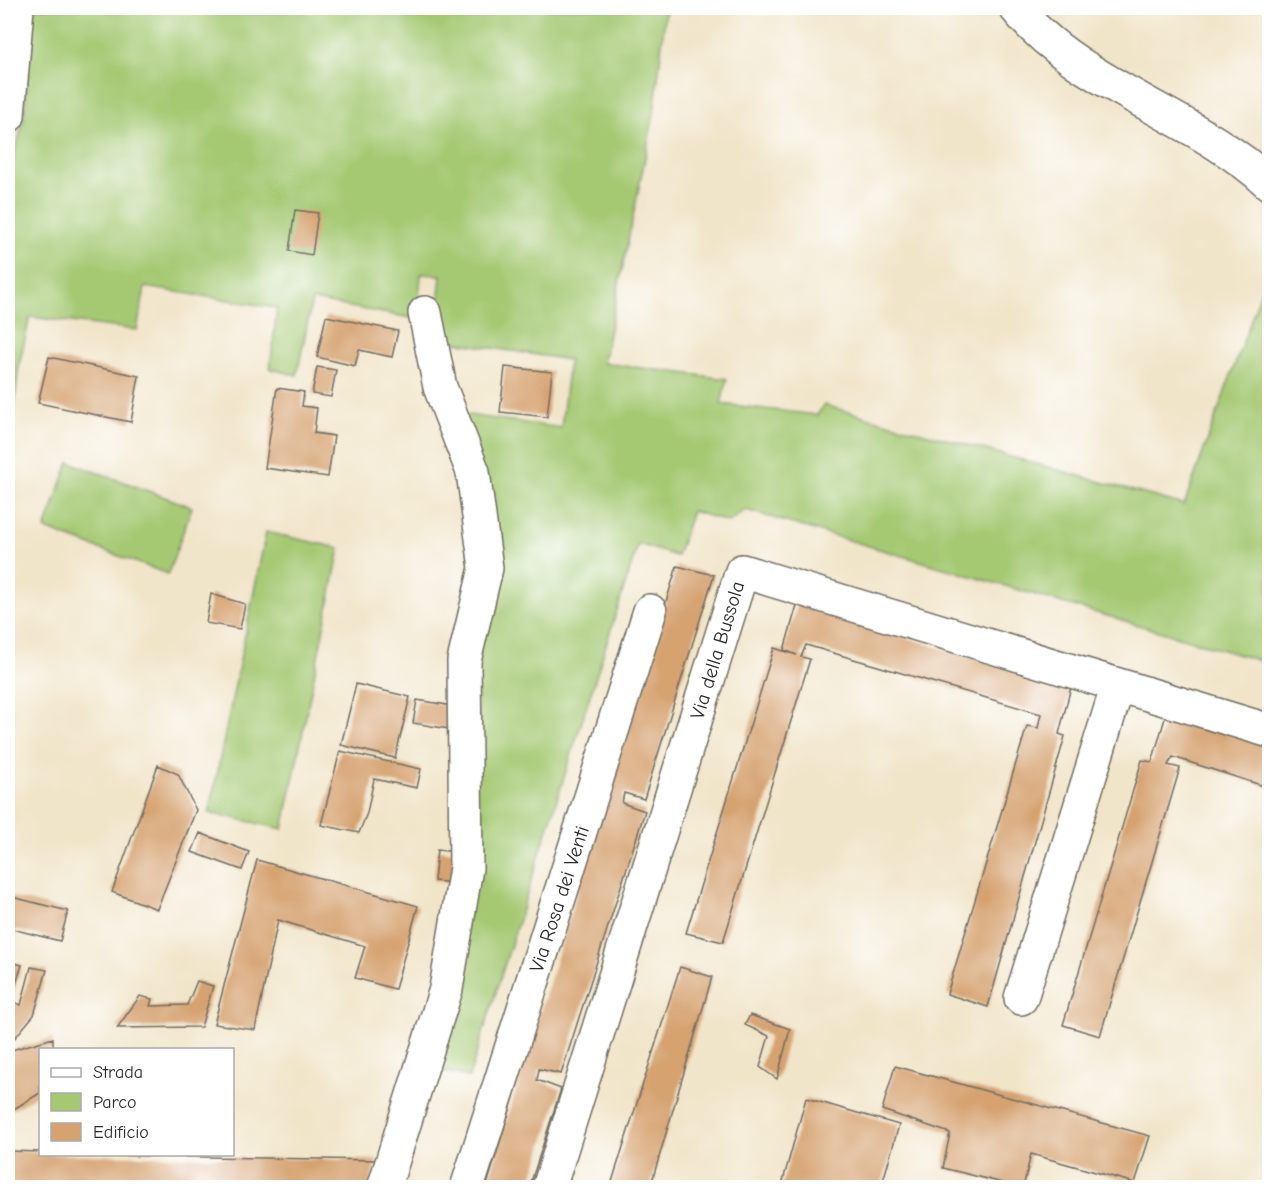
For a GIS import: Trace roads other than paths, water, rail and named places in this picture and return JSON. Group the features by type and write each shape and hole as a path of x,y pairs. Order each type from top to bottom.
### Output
{"street":[{"path":"8,116 18,8"},
{"path":"1016,8 1065,54 1193,129 1269,184"},
{"path":"384,1188 446,989 466,868 464,661 486,568 473,472 440,387 425,313"},
{"name":"Via della Bussola","path":"549,1188 742,571 1269,731"},
{"name":"Via Rosa dei Venti","path":"468,1188 650,611"},
{"path":"1021,998 1118,685"}]}
